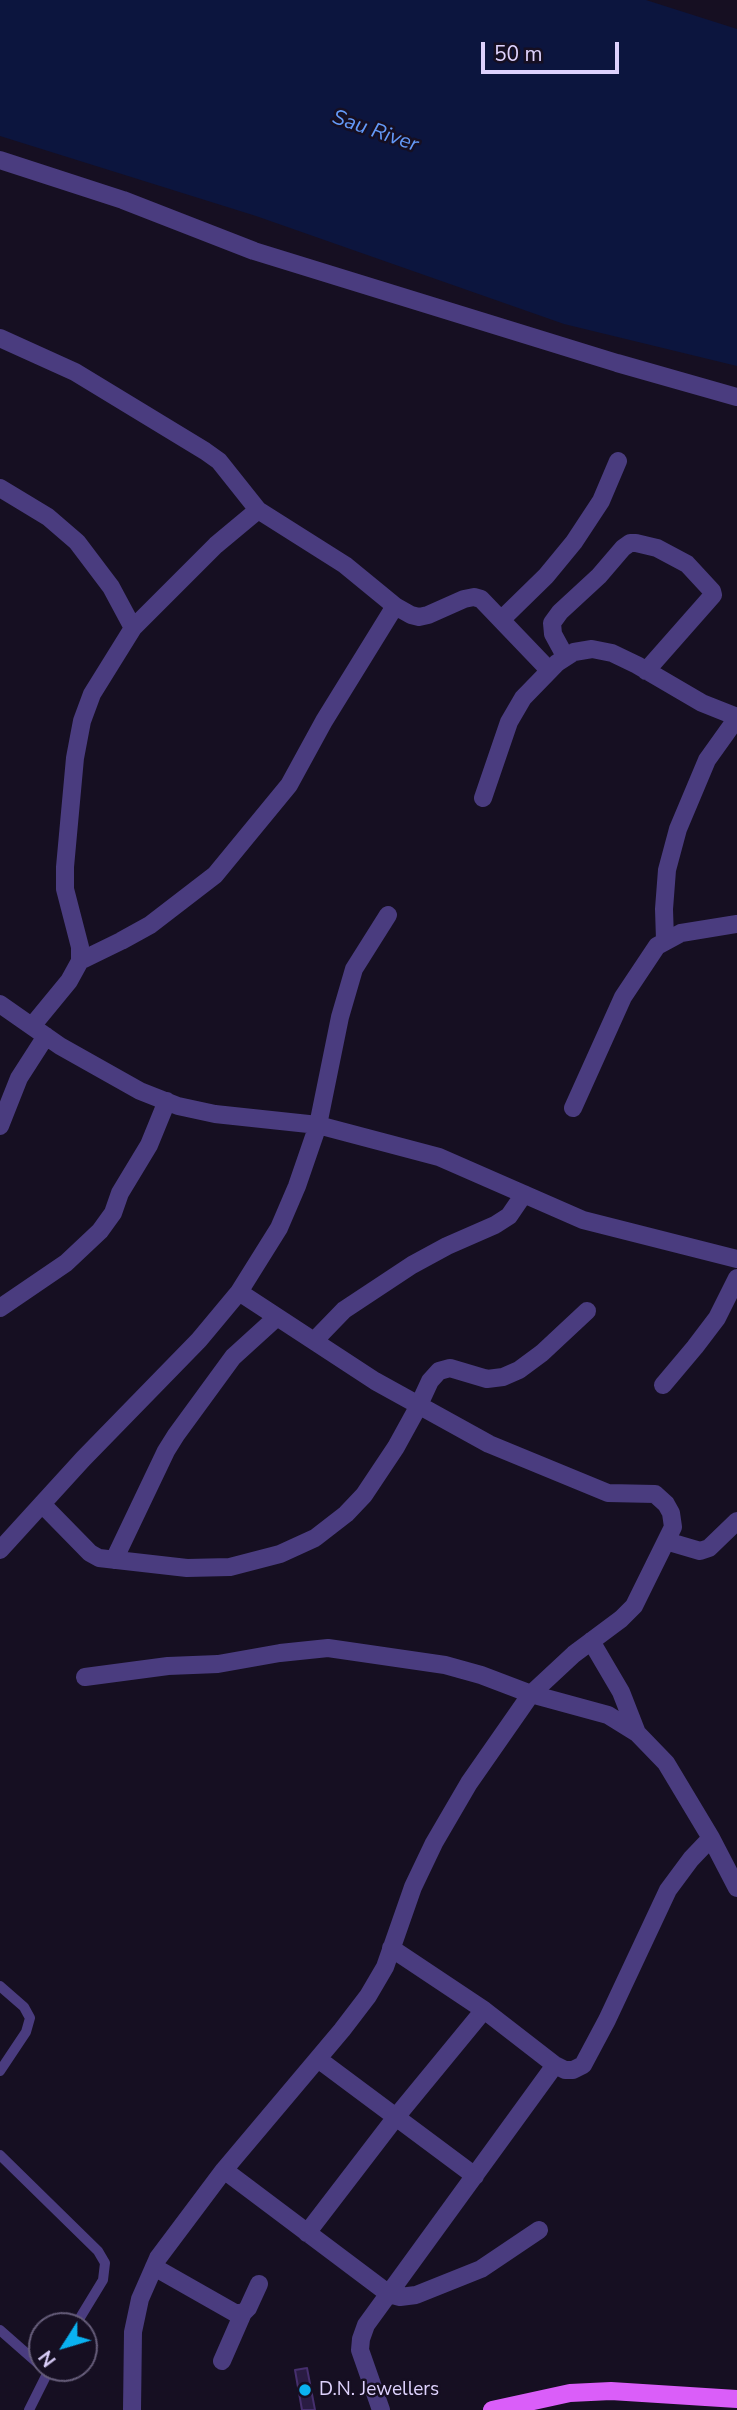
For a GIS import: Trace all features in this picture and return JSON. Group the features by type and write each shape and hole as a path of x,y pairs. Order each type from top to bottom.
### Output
{"main road":[{"path":"492,2410 570,2392 611,2391 737,2399"}],"street":[{"path":"0,160 123,200 254,251 617,363 737,397"},
{"path":"0,338 75,372 205,451 219,461 258,510 345,565 395,606 419,617 474,597 489,605 549,670"},
{"path":"502,619 574,542 601,501 618,461"},
{"path":"0,488 48,517 77,542 111,587 133,628"},
{"path":"0,1126 39,1031 80,961 80,947 65,888 65,867 75,758 82,722 92,694 133,628 216,545 258,510"},
{"path":"565,656 552,634 552,623 623,548 630,543 636,543 657,548 687,564 713,596 646,671"},
{"path":"80,961 150,925 215,875 289,785 324,721 395,606"},
{"path":"483,798 509,722 523,698 549,670 574,652 592,649 612,653 702,703 737,718 707,760 678,829 667,870 665,940"},
{"path":"0,1550 199,1340 239,1292 279,1228 318,1125 347,990 360,957 388,915"},
{"path":"573,1108 623,997 649,956 665,940 681,933 737,924"},
{"path":"0,1004 39,1031 140,1091 178,1106 215,1114 318,1125 439,1157 583,1220 737,1259"},
{"path":"0,1308 66,1262 100,1231 113,1213 120,1193 149,1144 167,1101"},
{"path":"314,1341 344,1310 412,1265 509,1216 524,1194"},
{"path":"663,1385 717,1318 737,1278"},
{"path":"132,2410 133,2332 140,2299 158,2258 224,2170 368,1996 385,1967 413,1887 434,1843 469,1783 531,1694 574,1654 634,1606 673,1527 671,1513 655,1494 608,1493 489,1444 418,1407 239,1292"},
{"path":"42,1504 90,1553 99,1558 187,1568 230,1567 280,1554 315,1538 346,1514 364,1495 418,1407 430,1381 439,1371 450,1368 487,1379 503,1377 519,1370 542,1353 586,1311"},
{"path":"114,1560 176,1435 233,1357 277,1317"},
{"path":"666,1541 700,1551 709,1548 737,1521"},
{"path":"591,1641 621,1692 637,1732"},
{"path":"85,1677 169,1666 218,1664 328,1648 445,1665 531,1694 608,1715 637,1732 666,1763 737,1888"},
{"path":"391,1948 484,2010 555,2065 565,2070 573,2070 583,2065 607,2020 668,1890 711,1838"},
{"path":"307,2233 396,2117 484,2010"},
{"path":"318,2059 475,2176"},
{"path":"381,2410 360,2350 366,2325 555,2065"},
{"path":"224,2170 389,2294 400,2297 416,2295 481,2269 538,2230"},
{"path":"154,2267 235,2313 243,2313"},
{"path":"222,2361 259,2284"}],"lane":[{"path":"0,1986 24,2007 30,2018 26,2032 0,2071"},
{"path":"2,2161 98,2251 105,2263 103,2280 84,2312"},
{"path":"0,2330 28,2354"},
{"path":"29,2410 41,2382"}],"water":[{"name":"Sau River","path":"0,0 646,0 737,29 737,366 564,324 256,216 0,136"}],"building":[{"name":"D.N. Jewellers","path":"307,2368 315,2410 302,2410 295,2370"}],"place":[{"name":"D.N. Jewellers","path":"305,2390"}]}
